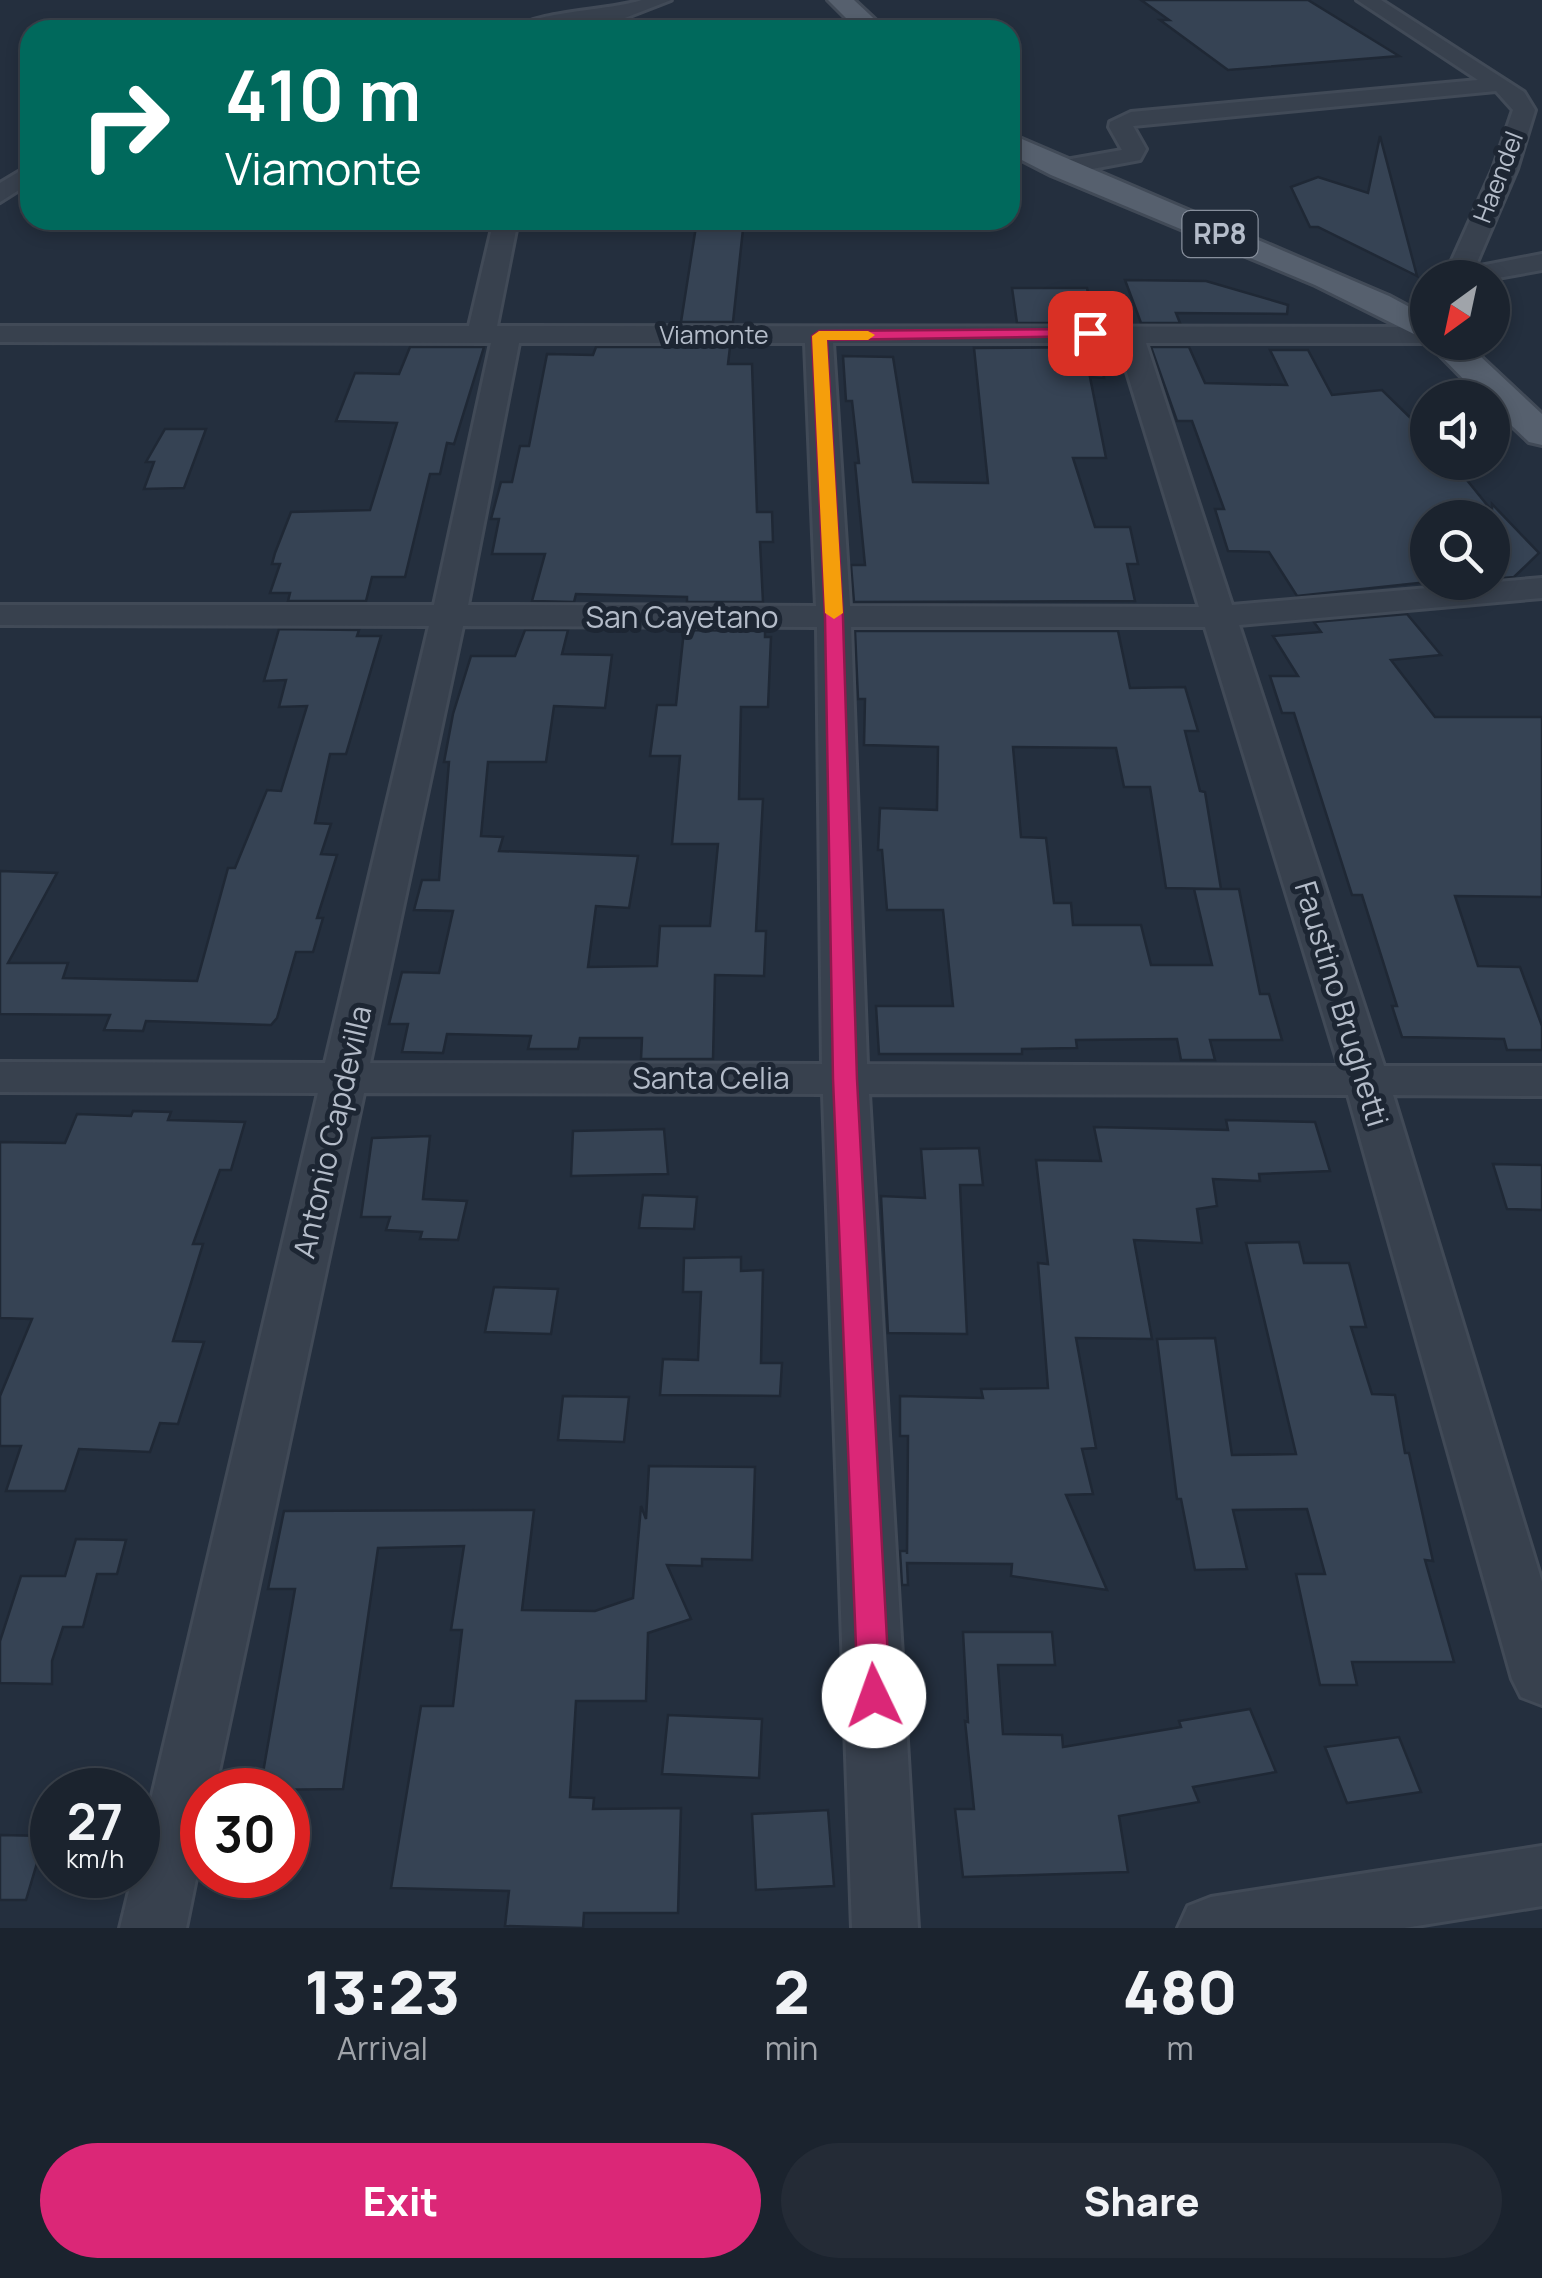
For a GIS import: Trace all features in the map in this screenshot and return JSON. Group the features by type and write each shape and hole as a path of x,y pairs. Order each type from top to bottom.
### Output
{"main road":[{"path":"840,0 863,20"},
{"name":"RP8","path":"1020,148 1323,275 1410,318"},
{"path":"1463,360 1542,434"}],"street":[{"path":"573,20 618,15 660,0"},
{"path":"1367,0 1500,84"},
{"path":"1060,168 1132,155 1134,149 1120,127 1121,122 1131,119 1500,84"},
{"name":"Haendel","path":"1467,260 1517,168 1524,110 1514,92 1500,84"},
{"path":"0,196 20,179"},
{"name":"Antonio Capdevilla","path":"153,1928 448,618 494,334 505,230"},
{"path":"1510,268 1542,262"},
{"name":"Viamonte","path":"0,334 819,336 1129,333 1410,323"},
{"name":"Faustino Brughetti","path":"1129,333 1367,1084 1542,1679"},
{"path":"819,336 834,618 845,1079 885,1928"},
{"name":"San Cayetano","path":"0,614 1218,617 1542,588"},
{"name":"Santa Celia","path":"0,1077 1542,1082"},
{"path":"1212,1928 1542,1876"}],"building":[{"path":"1141,0 1308,0 1399,56 1228,70 1160,20 1169,20"},
{"path":"1380,136 1413,260 1410,273 1318,227 1310,227 1291,187 1318,177 1368,193"},
{"path":"695,230 743,230 733,322 681,322"},
{"path":"1125,280 1206,281 1288,305 1287,314 1176,313 1180,323 1141,323"},
{"path":"1012,288 1087,288 1094,323 1017,323"},
{"path":"410,347 484,347 454,444 447,443 440,474 430,474 405,577 372,577 366,601 288,601 290,593 270,593 280,564 272,564 291,512 370,510 397,423 336,421 355,373 399,374"},
{"path":"596,347 730,347 728,364 752,364 757,512 772,512 773,542 760,542 763,602 687,602 687,597 576,594 574,602 532,601 545,554 492,554 499,519 491,519 501,482 512,482 520,446 529,446 547,354 593,355"},
{"path":"1099,347 1104,378 1090,377 1106,458 1073,458 1095,527 1130,527 1138,564 1127,564 1135,601 854,602 851,565 865,565 855,463 859,463 852,401 846,401 843,356 893,357 913,482 988,483 974,348"},
{"path":"1151,347 1189,347 1205,383 1287,385 1270,350 1308,350 1332,395 1382,390 1410,417 1410,480 1467,480 1483,500 1410,500 1410,584 1297,596 1269,552 1228,551 1215,509 1224,509 1192,421 1177,421"},
{"path":"165,429 206,429 184,488 144,489 154,462 146,462"},
{"path":"1510,523 1539,553 1510,577"},
{"path":"1407,614 1441,655 1391,660 1435,717 1542,717 1542,897 1455,896 1478,966 1520,967 1542,1026 1542,1050 1507,1050 1504,1039 1402,1037 1392,1006 1397,1006 1362,895 1352,895 1294,713 1282,713 1270,676 1298,676 1273,636 1321,632 1314,622"},
{"path":"279,629 359,630 357,636 381,636 346,754 330,754 315,823 331,824 321,854 337,855 317,918 323,918 313,952 296,952 277,1018 271,1025 146,1021 143,1031 104,1030 110,1015 0,1014 0,871 57,873 8,963 68,963 63,978 197,981 228,868 235,868 267,790 281,791 307,706 279,707 286,680 264,681"},
{"path":"525,630 568,630 562,654 612,655 605,708 554,706 546,762 488,762 481,836 503,837 499,851 638,856 629,908 596,906 588,967 657,966 660,926 710,926 718,844 672,844 680,756 650,756 657,705 676,705 684,630 765,631 765,637 771,637 768,707 741,707 739,799 763,799 756,931 766,931 764,976 715,975 713,1059 641,1059 642,1038 580,1038 578,1049 528,1049 531,1036 447,1034 443,1053 402,1052 408,1024 389,1024 402,972 439,973 453,911 414,910 422,880 439,880 449,762 444,762 453,714 471,656 515,656"},
{"path":"855,631 1118,631 1130,688 1185,687 1198,731 1185,731 1200,791 1205,792 1221,889 1239,889 1260,994 1269,994 1282,1040 1210,1040 1215,1060 1181,1060 1177,1039 1076,1040 1077,1048 1022,1049 1022,1054 879,1054 876,1006 953,1006 943,910 887,910 882,850 878,850 880,808 937,810 938,747 864,745 865,699 858,699","holes":["1013,747 1116,748 1124,787 1150,787 1166,888 1221,889 1194,889 1212,965 1151,965 1141,925 1073,925 1071,903 1054,903 1046,838 1021,837"]},
{"path":"133,1111 171,1112 168,1120 245,1122 231,1170 220,1170 193,1244 203,1244 173,1341 204,1342 178,1424 160,1423 150,1452 79,1449 65,1491 6,1491 21,1446 0,1446 0,1396 32,1319 0,1318 0,1142 65,1143 77,1114 131,1116"},
{"path":"1226,1120 1315,1122 1330,1171 1259,1174 1260,1181 1213,1179 1217,1206 1197,1209 1202,1243 1134,1240 1152,1339 1076,1338 1096,1448 1082,1449 1093,1494 1066,1495 1107,1590 1011,1576 1012,1564 907,1563 908,1585 902,1585 900,1551 907,1554 908,1436 900,1436 900,1396 983,1398 981,1389 1048,1388 1038,1263 1048,1264 1036,1160 1101,1161 1094,1127 1228,1130"},
{"path":"664,1129 668,1174 571,1176 573,1131"},
{"path":"430,1136 423,1199 467,1201 458,1240 420,1239 422,1232 386,1230 390,1217 361,1217 372,1138"},
{"path":"979,1148 983,1185 960,1185 967,1334 888,1333 881,1196 925,1198 921,1149"},
{"path":"1493,1164 1542,1165 1542,1210 1507,1209"},
{"path":"643,1195 697,1197 694,1229 639,1228"},
{"path":"1299,1242 1304,1263 1349,1263 1366,1327 1351,1327 1372,1394 1395,1395 1405,1453 1409,1453 1433,1561 1425,1560 1454,1662 1352,1662 1357,1685 1320,1685 1296,1574 1325,1574 1307,1509 1233,1510 1247,1569 1195,1570 1181,1499 1177,1499 1157,1339 1215,1338 1232,1455 1296,1454 1246,1243"},
{"path":"741,1257 741,1271 763,1270 761,1363 782,1363 780,1396 660,1395 663,1359 698,1360 701,1292 683,1292 684,1258"},
{"path":"494,1287 558,1289 551,1334 485,1332"},
{"path":"563,1396 629,1397 624,1442 558,1440"},
{"path":"649,1466 755,1467 752,1560 702,1559 702,1566 667,1565 691,1619 648,1633 646,1701 576,1701 570,1797 594,1798 593,1809 681,1808 678,1913 584,1913 583,1928 505,1926 509,1891 391,1888 421,1706 453,1706 462,1630 451,1630 464,1546 378,1548 343,1789 310,1789 310,1768 264,1768 295,1589 268,1589 284,1511 534,1510 522,1610 595,1611 633,1598 641,1506 646,1519"},
{"path":"76,1539 126,1540 117,1574 97,1574 83,1627 63,1627 52,1661 52,1684 0,1683 0,1641 21,1576 65,1576"},
{"path":"963,1632 1052,1632 1055,1665 998,1665 1003,1734 1062,1735 1063,1747 1181,1727 1179,1721 1250,1709 1276,1772 1193,1787 1199,1802 1119,1816 1128,1872 963,1877 955,1809 974,1809 965,1721 968,1722"},
{"path":"668,1715 762,1719 759,1778 662,1774"},
{"path":"1399,1737 1421,1792 1347,1803 1325,1747"},
{"path":"828,1810 834,1886 756,1890 752,1814"},
{"path":"0,1835 30,1836 30,1887 26,1900 0,1900"}],"slow traffic":[{"path":"834,613 819,336 868,335"}],"route":[{"path":"874,1696 845,1079 834,618 819,336 1090,333"}]}
